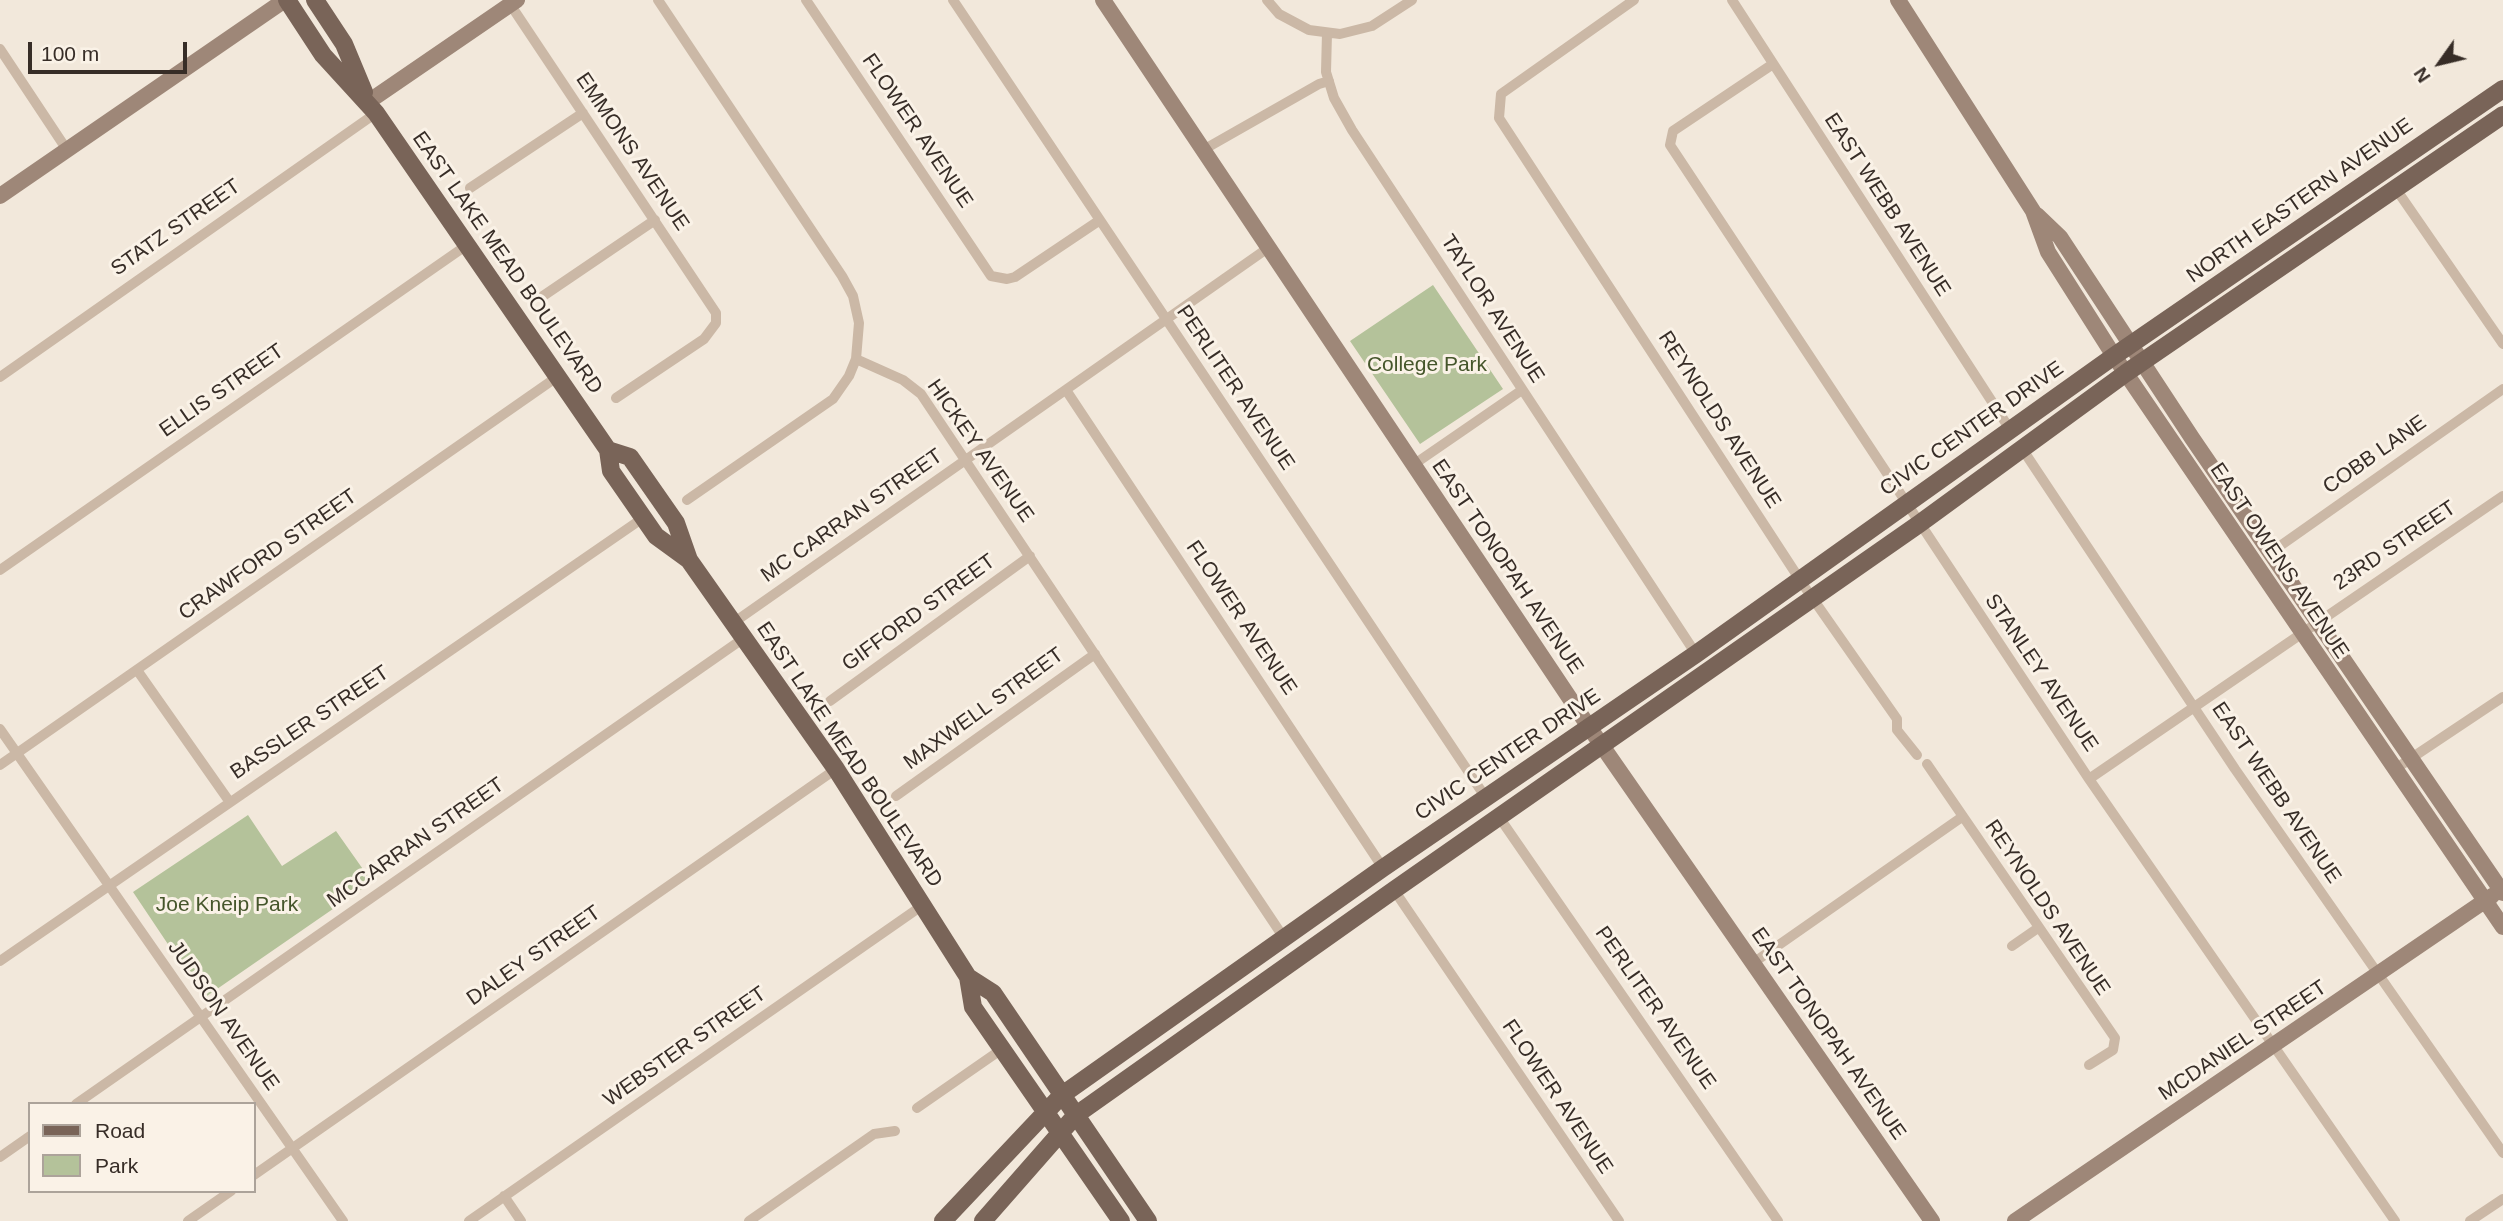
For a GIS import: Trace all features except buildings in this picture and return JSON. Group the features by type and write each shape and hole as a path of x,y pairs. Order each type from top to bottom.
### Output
{"main road":[{"name":"EAST LAKE MEAD BOULEVARD","path":"286,0 323,55 372,108 467,245 608,450 611,471 643,518 656,536 689,560"},
{"name":"EAST LAKE MEAD BOULEVARD","path":"315,0 344,44 372,108"},
{"name":"NORTH EASTERN AVENUE","path":"2122,351 2503,89"},
{"name":"NORTH EASTERN AVENUE","path":"2134,368 2503,115"},
{"path":"2396,189 2396,177 2416,162 2423,144"},
{"path":"2336,230 2340,216 2362,199 2359,188"},
{"name":"CIVIC CENTER DRIVE","path":"943,1221 1062,1096 1383,868 1696,654 2122,351"},
{"path":"983,1221 1076,1115 1919,524 2134,368"},
{"name":"EAST LAKE MEAD BOULEVARD","path":"608,450 630,457 676,523 689,560 836,769 968,977 973,1007 1121,1221"},
{"path":"1394,890 1400,872 1428,848 1438,830"},
{"path":"1343,926 1379,889 1384,875 1383,868"},
{"name":"EAST LAKE MEAD BOULEVARD","path":"968,977 993,993 1148,1221"}],"street":[{"path":"0,197 286,0"},
{"path":"658,0 848,286 859,323 856,359 849,376 825,406 687,500"},
{"name":"FLOWER AVENUE","path":"806,0 991,276 999,279 1015,277 1100,220"},
{"name":"PERLITER AVENUE","path":"953,0 1486,798"},
{"name":"EAST TONOPAH AVENUE","path":"1102,0 1602,745 1932,1221"},
{"path":"1266,0 1279,14 1309,30 1340,34 1373,26 1412,0"},
{"name":"REYNOLDS AVENUE","path":"1634,0 1501,94 1498,100 1499,118 1799,579 1897,719 1897,730 1917,755"},
{"name":"EAST WEBB AVENUE","path":"1731,0 2011,431"},
{"name":"EAST OWENS AVENUE","path":"1898,0 2033,211 2060,237 2122,351 2270,553 2309,628 2411,759 2497,894 2503,927"},
{"name":"STATZ STREET","path":"0,377 514,2"},
{"name":"EMMONS AVENUE","path":"514,2 583,113 716,313 716,323 704,339 616,398"},
{"name":"TAYLOR AVENUE","path":"1327,33 1329,81 1334,97 1352,130 1696,654"},
{"path":"0,49 67,150"},
{"name":"STANLEY AVENUE","path":"1773,64 1673,131 1670,145 2089,779 2395,1221"},
{"path":"1203,150 1319,83 1329,81"},
{"path":"470,188 583,113"},
{"path":"2396,189 2503,344"},
{"path":"543,296 655,220"},
{"name":"ELLIS STREET","path":"0,570 467,245"},
{"name":"MC CARRAN STREET","path":"733,623 1268,248"},
{"name":"HICKEY AVENUE","path":"856,359 904,380 921,394 1284,938"},
{"name":"EAST OWENS AVENUE","path":"2134,368 2309,628 2395,769 2497,894"},
{"name":"CRAWFORD STREET","path":"0,765 557,377"},
{"name":"COBB LANE","path":"2270,553 2503,389"},
{"name":"FLOWER AVENUE","path":"1066,390 1383,868"},
{"path":"1413,465 1522,390"},
{"name":"EAST WEBB AVENUE","path":"2023,450 2194,708 2503,1153"},
{"name":"23RD STREET","path":"2089,779 2503,496"},
{"name":"BASSLER STREET","path":"0,961 643,518"},
{"name":"GIFFORD STREET","path":"830,701 1030,556"},
{"name":"MCCARRAN STREET","path":"79,1102 744,638"},
{"name":"MAXWELL STREET","path":"896,796 1095,654"},
{"path":"137,670 229,802"},
{"path":"2395,769 2503,697"},
{"name":"JUDSON AVENUE","path":"0,729 343,1221"},
{"name":"REYNOLDS AVENUE","path":"1927,764 2115,1038 2113,1049 2089,1065"},
{"name":"DALEY STREET","path":"256,1174 836,769"},
{"name":"PERLITER AVENUE","path":"1499,817 1779,1221"},
{"path":"1753,963 1962,817"},
{"name":"FLOWER AVENUE","path":"1394,890 1619,1221"},
{"name":"MCDANIEL STREET","path":"2015,1221 2497,894"},
{"name":"WEBSTER STREET","path":"469,1221 923,905"},
{"path":"2012,946 2038,928"},
{"path":"916,1108 1002,1049"},
{"path":"749,1221 874,1134 895,1131"},
{"path":"0,1157 28,1137"},
{"path":"188,1221 228,1193"},
{"path":"504,1196 521,1221"},
{"path":"2470,1221 2503,1199"}],"green space":[{"name":"College Park","path":"1433,285 1503,389 1420,444 1350,341"},
{"name":"Joe Kneip Park","path":"248,815 282,866 336,831 372,882 204,998 133,892"}]}
